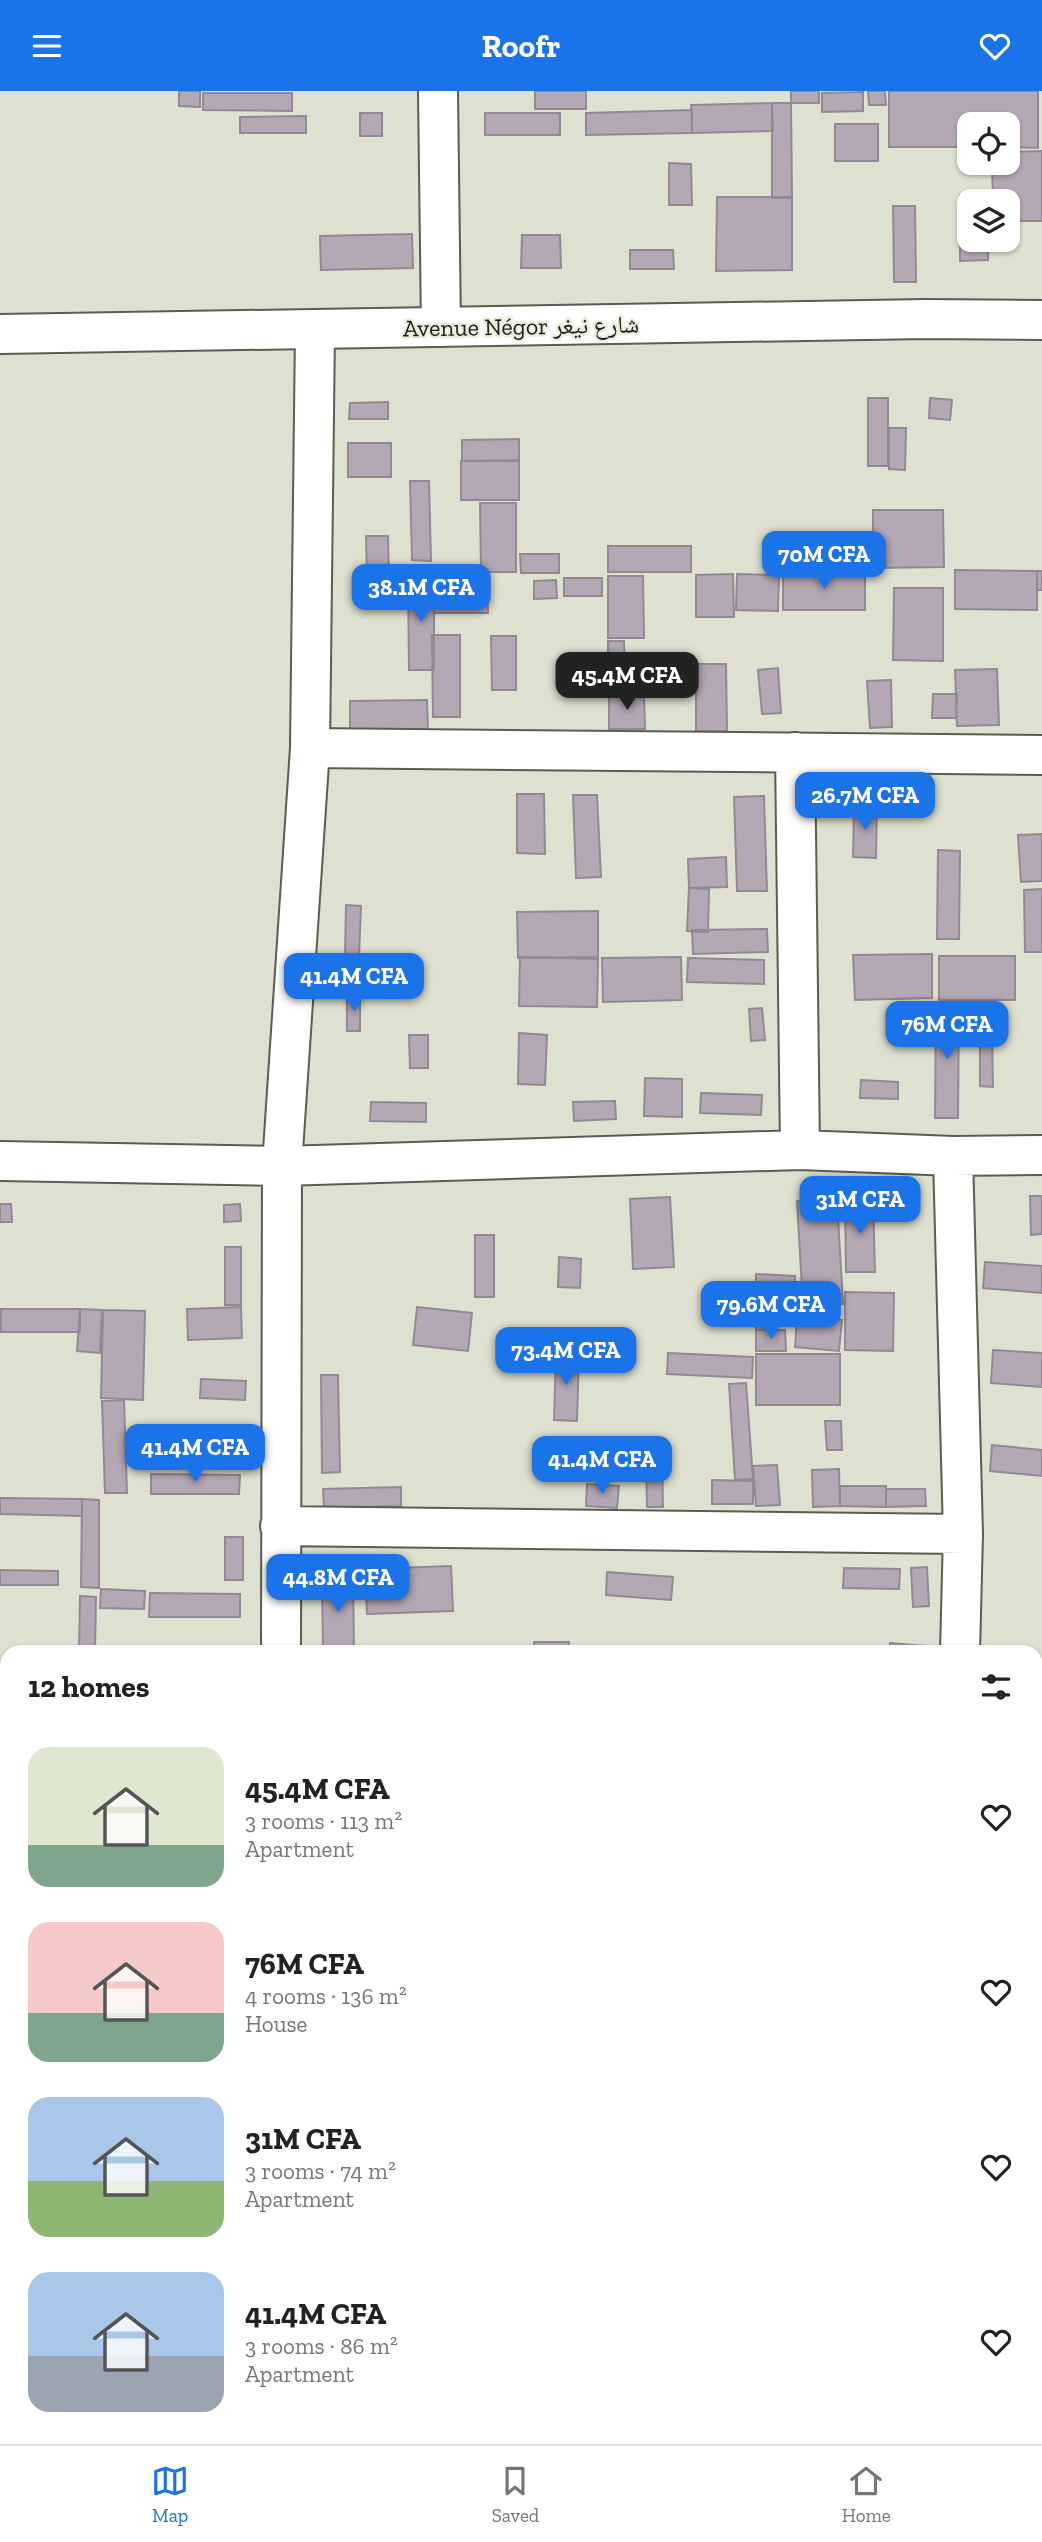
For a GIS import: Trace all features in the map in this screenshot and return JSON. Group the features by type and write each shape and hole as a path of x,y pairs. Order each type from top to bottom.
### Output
{"street":[{"path":"438,91 441,327"},
{"name":"Avenue Négor شارع نيغر","path":"0,334 925,319 1042,320"},
{"path":"281,1645 282,1166 310,748 315,330"},
{"path":"310,748 1042,755"},
{"path":"795,752 800,1150"},
{"path":"0,1161 282,1166 800,1150 953,1156 1042,1155"},
{"path":"953,1156 962,1534 960,1645"},
{"path":"280,1527 962,1534"}],"building":[{"path":"179,91 200,91 200,107 179,106"},
{"path":"535,91 586,91 586,109 535,109"},
{"path":"791,91 819,91 819,103 791,103"},
{"path":"868,91 885,91 886,105 869,105"},
{"path":"889,91 1038,91 1038,148 1020,147 1020,112 957,112 957,147 889,147"},
{"path":"863,92 863,111 822,112 822,93"},
{"path":"203,93 292,93 292,111 203,110"},
{"path":"772,103 773,131 692,133 691,105"},
{"path":"772,103 791,103 792,198 772,198"},
{"path":"692,110 692,133 586,135 586,113"},
{"path":"360,113 382,113 382,136 360,136"},
{"path":"485,113 560,113 560,135 485,135"},
{"path":"306,116 306,133 240,133 240,117"},
{"path":"835,124 878,124 878,161 835,161"},
{"path":"1042,151 1042,221 1020,221 1020,189 993,189 992,175 1020,175 1020,152"},
{"path":"669,163 691,164 692,205 669,205"},
{"path":"717,197 792,197 792,270 716,271"},
{"path":"893,206 915,206 916,282 894,282"},
{"path":"412,234 413,268 321,270 320,236"},
{"path":"522,235 560,235 561,268 521,268"},
{"path":"630,250 673,250 674,269 630,269"},
{"path":"960,252 988,252 988,260 960,261"},
{"path":"868,398 888,398 888,466 868,466"},
{"path":"930,398 952,400 950,420 929,418"},
{"path":"388,402 388,419 349,419 350,403"},
{"path":"889,428 906,428 905,470 889,469"},
{"path":"519,439 519,460 462,461 462,440"},
{"path":"348,443 391,443 391,477 348,477"},
{"path":"461,461 519,461 519,500 461,500"},
{"path":"410,481 429,481 431,561 412,560"},
{"path":"480,503 516,503 516,572 481,572"},
{"path":"873,510 943,510 944,567 873,568"},
{"path":"366,536 388,536 389,576 367,576"},
{"path":"608,546 691,546 691,572 608,572"},
{"path":"520,554 559,554 559,573 521,573"},
{"path":"955,570 1037,571 1037,610 955,609"},
{"path":"1037,571 1042,571 1042,590 1037,590"},
{"path":"783,572 865,573 865,610 783,610"},
{"path":"733,574 734,617 696,617 696,575"},
{"path":"737,574 779,575 778,611 736,610"},
{"path":"608,576 643,576 644,638 608,638"},
{"path":"408,578 434,578 434,670 409,670"},
{"path":"564,578 602,578 602,596 564,596"},
{"path":"434,580 487,580 488,613 434,613"},
{"path":"556,580 557,598 534,599 534,581"},
{"path":"894,588 943,588 943,661 893,660"},
{"path":"432,635 460,635 460,717 433,717"},
{"path":"491,636 516,636 516,690 492,690"},
{"path":"608,641 624,641 625,675 608,675"},
{"path":"696,664 726,664 727,731 696,731"},
{"path":"778,668 781,713 762,714 758,670"},
{"path":"997,669 999,725 957,726 955,670"},
{"path":"891,680 892,727 870,728 867,681"},
{"path":"609,694 644,694 645,729 609,729"},
{"path":"933,694 957,694 956,718 932,718"},
{"path":"427,700 428,732 350,734 350,701"},
{"path":"517,794 544,794 545,854 517,853"},
{"path":"573,795 597,795 601,877 576,878"},
{"path":"764,796 767,891 737,891 734,797"},
{"path":"854,806 877,806 876,858 853,857"},
{"path":"1042,834 1042,881 1021,882 1018,835"},
{"path":"938,850 960,851 959,939 937,939"},
{"path":"726,857 727,887 689,888 688,859"},
{"path":"689,888 709,889 708,932 687,931"},
{"path":"1042,889 1042,952 1025,952 1024,890"},
{"path":"346,905 361,906 359,957 345,957"},
{"path":"598,911 598,957 518,958 517,912"},
{"path":"767,929 768,952 693,954 692,930"},
{"path":"932,954 932,998 855,1000 853,955"},
{"path":"939,956 1015,956 1015,1000 939,1000"},
{"path":"520,957 598,959 597,1007 519,1006"},
{"path":"681,957 682,1000 603,1002 602,958"},
{"path":"688,958 764,960 764,984 687,982"},
{"path":"390,962 391,979 350,980 350,963"},
{"path":"347,996 360,996 360,1031 347,1031"},
{"path":"936,1004 959,1005 958,1118 935,1118"},
{"path":"762,1008 765,1040 751,1041 749,1009"},
{"path":"980,1031 992,1031 993,1087 980,1086"},
{"path":"519,1033 547,1035 545,1085 518,1084"},
{"path":"409,1035 428,1035 428,1068 410,1068"},
{"path":"645,1078 682,1079 682,1117 644,1116"},
{"path":"861,1080 898,1082 898,1099 860,1098"},
{"path":"701,1093 762,1095 761,1115 700,1113"},
{"path":"615,1101 616,1119 574,1121 573,1102"},
{"path":"371,1102 426,1103 426,1122 370,1121"},
{"path":"1030,1196 1042,1196 1042,1234 1031,1235"},
{"path":"670,1197 674,1267 633,1269 630,1199"},
{"path":"837,1199 843,1304 803,1306 797,1201"},
{"path":"873,1200 875,1272 846,1272 845,1201"},
{"path":"0,1204 11,1204 12,1222 0,1222"},
{"path":"240,1204 241,1221 224,1222 224,1205"},
{"path":"475,1235 494,1235 494,1297 475,1297"},
{"path":"225,1247 241,1247 241,1305 225,1305"},
{"path":"559,1257 581,1259 580,1288 558,1287"},
{"path":"985,1262 1042,1266 1042,1293 983,1288"},
{"path":"756,1274 795,1276 795,1295 756,1293"},
{"path":"845,1292 894,1293 893,1351 845,1350"},
{"path":"756,1293 772,1293 773,1330 756,1330"},
{"path":"241,1307 242,1338 188,1340 187,1309"},
{"path":"417,1307 472,1313 468,1351 413,1345"},
{"path":"1,1309 80,1309 80,1332 1,1332"},
{"path":"80,1309 102,1310 100,1353 77,1351"},
{"path":"103,1310 145,1311 143,1400 101,1398"},
{"path":"797,1316 842,1320 839,1351 795,1347"},
{"path":"756,1330 785,1330 786,1351 756,1351"},
{"path":"993,1350 1042,1353 1042,1387 991,1383"},
{"path":"556,1353 579,1354 577,1421 554,1420"},
{"path":"668,1353 753,1357 752,1378 667,1374"},
{"path":"756,1354 840,1354 840,1405 756,1405"},
{"path":"321,1375 338,1375 340,1472 322,1473"},
{"path":"201,1379 246,1381 245,1400 200,1398"},
{"path":"746,1383 753,1479 735,1480 729,1384"},
{"path":"124,1400 127,1493 105,1493 102,1401"},
{"path":"825,1421 841,1421 842,1450 827,1450"},
{"path":"992,1445 1042,1450 1042,1476 990,1471"},
{"path":"226,1446 242,1447 241,1465 225,1464"},
{"path":"646,1457 662,1457 663,1507 647,1507"},
{"path":"777,1465 780,1505 756,1506 753,1466"},
{"path":"839,1469 840,1506 813,1507 812,1470"},
{"path":"151,1474 240,1475 239,1494 151,1494"},
{"path":"712,1480 753,1481 753,1504 712,1504"},
{"path":"587,1484 619,1486 617,1508 586,1506"},
{"path":"840,1486 886,1486 886,1507 840,1506"},
{"path":"401,1487 401,1506 324,1508 323,1489"},
{"path":"886,1489 925,1489 926,1506 886,1507"},
{"path":"0,1498 82,1499 82,1516 0,1514"},
{"path":"82,1499 99,1500 99,1588 81,1587"},
{"path":"225,1537 243,1537 243,1580 225,1580"},
{"path":"451,1566 453,1611 367,1614 365,1569"},
{"path":"927,1567 929,1606 913,1607 911,1568"},
{"path":"844,1568 900,1569 899,1589 843,1588"},
{"path":"0,1570 58,1571 58,1585 0,1585"},
{"path":"607,1572 673,1577 671,1600 606,1595"},
{"path":"353,1575 354,1645 323,1645 322,1576"},
{"path":"101,1589 145,1591 144,1609 100,1608"},
{"path":"150,1593 240,1594 240,1617 149,1617"},
{"path":"80,1596 96,1597 95,1645 79,1645"},
{"path":"534,1642 569,1642 569,1645 534,1645"}]}
